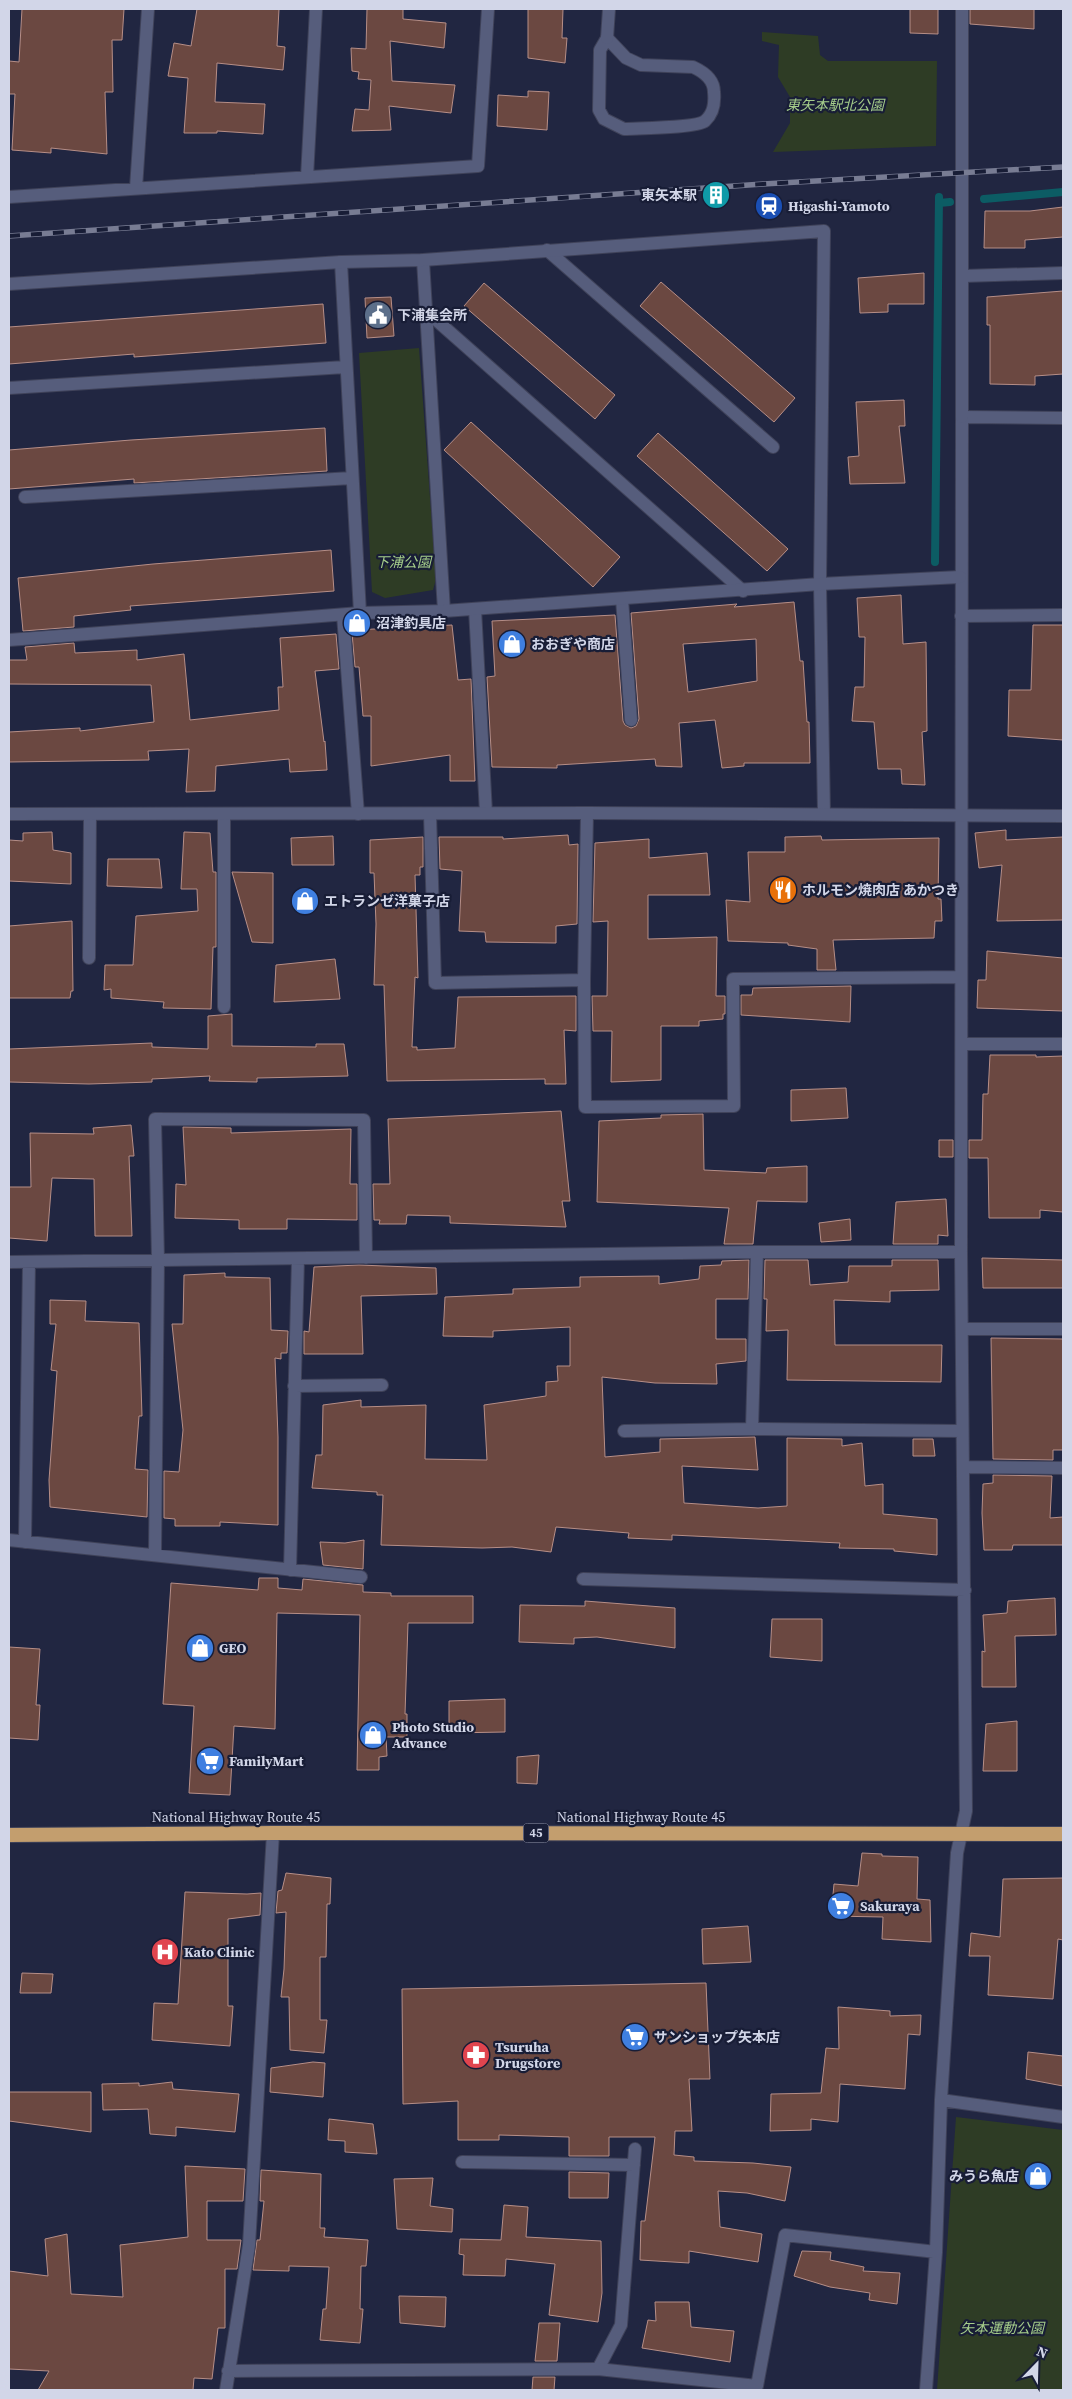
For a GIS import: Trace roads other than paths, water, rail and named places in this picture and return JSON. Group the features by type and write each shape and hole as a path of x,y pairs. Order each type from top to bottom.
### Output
{"highway":[{"name":"National Highway Route 45","path":"9,1835 273,1833 1063,1834"}],"street":[{"path":"136,188 148,9"},
{"path":"307,177 316,9"},
{"path":"9,197 478,166 488,9"},
{"path":"607,38 626,58 642,65 693,67 701,70 710,77 714,86 715,105 711,113 698,125 624,129 604,119 599,110 600,50 607,38 609,9"},
{"path":"926,2390 936,2252 941,2100 957,1853 966,1811 961,1252 960,576 963,276 962,9"},
{"path":"9,284 341,262 423,260 824,230 820,584 824,814"},
{"path":"547,250 773,447"},
{"path":"423,260 444,611"},
{"path":"341,262 345,367 360,613"},
{"path":"963,276 1063,273"},
{"path":"426,311 743,591"},
{"path":"9,388 345,367"},
{"path":"962,417 1063,418"},
{"path":"25,497 352,478"},
{"path":"9,640 360,613 444,611 960,576"},
{"path":"622,599 631,720"},
{"path":"475,609 486,813"},
{"path":"343,615 358,814"},
{"path":"961,616 1063,615"},
{"path":"588,813 584,980 585,1107 734,1106 733,979 961,977"},
{"path":"9,814 588,813 824,814 961,817 1063,816"},
{"path":"89,958 90,814"},
{"path":"224,814 224,1007"},
{"path":"430,814 435,983 584,980"},
{"path":"962,1044 1063,1044"},
{"path":"155,1555 158,1260 156,1119 364,1120 366,1258"},
{"path":"9,1262 757,1252 961,1252"},
{"path":"752,1429 757,1252"},
{"path":"290,1570 298,1259"},
{"path":"25,1542 29,1262"},
{"path":"963,1329 1063,1329"},
{"path":"294,1386 382,1385"},
{"path":"624,1431 752,1429 962,1430"},
{"path":"963,1467 1063,1468"},
{"path":"9,1540 361,1577"},
{"path":"583,1579 965,1590"},
{"path":"226,2390 249,2245 273,1833"},
{"path":"941,2100 1063,2117"},
{"path":"598,2369 621,2325 635,2150"},
{"path":"462,2162 634,2165"},
{"path":"228,2371 598,2369 757,2386 785,2235 936,2252"}],"waterway":[{"path":"984,199 1063,192"},
{"path":"935,562 939,197"},
{"path":"939,203 950,202"}],"railway":[{"path":"9,236 763,184 1063,167"}],"place":[{"name":"東矢本駅","path":"716,195"},
{"name":"Higashi-Yamoto","path":"769,206"},
{"name":"下浦集会所","path":"378,315"},
{"name":"沼津釣具店","path":"357,623"},
{"name":"おおぎや商店","path":"512,644"},
{"name":"ホルモン焼肉店 あかつき","path":"783,890"},
{"name":"エトランゼ洋菓子店","path":"305,901"},
{"name":"GEO","path":"200,1648"},
{"name":"Photo Studio Advance","path":"373,1735"},
{"name":"FamilyMart","path":"210,1761"},
{"name":"Sakuraya","path":"841,1906"},
{"name":"Kato Clinic","path":"165,1952"},
{"name":"サンショップ矢本店","path":"635,2037"},
{"name":"Tsuruha Drugstore","path":"476,2055"},
{"name":"みうら魚店","path":"1038,2176"}],"park label":[{"name":"東矢本駅北公園","path":"835,105"},
{"name":"下浦公園","path":"403,562"},
{"name":"矢本運動公園","path":"1002,2328"}]}
